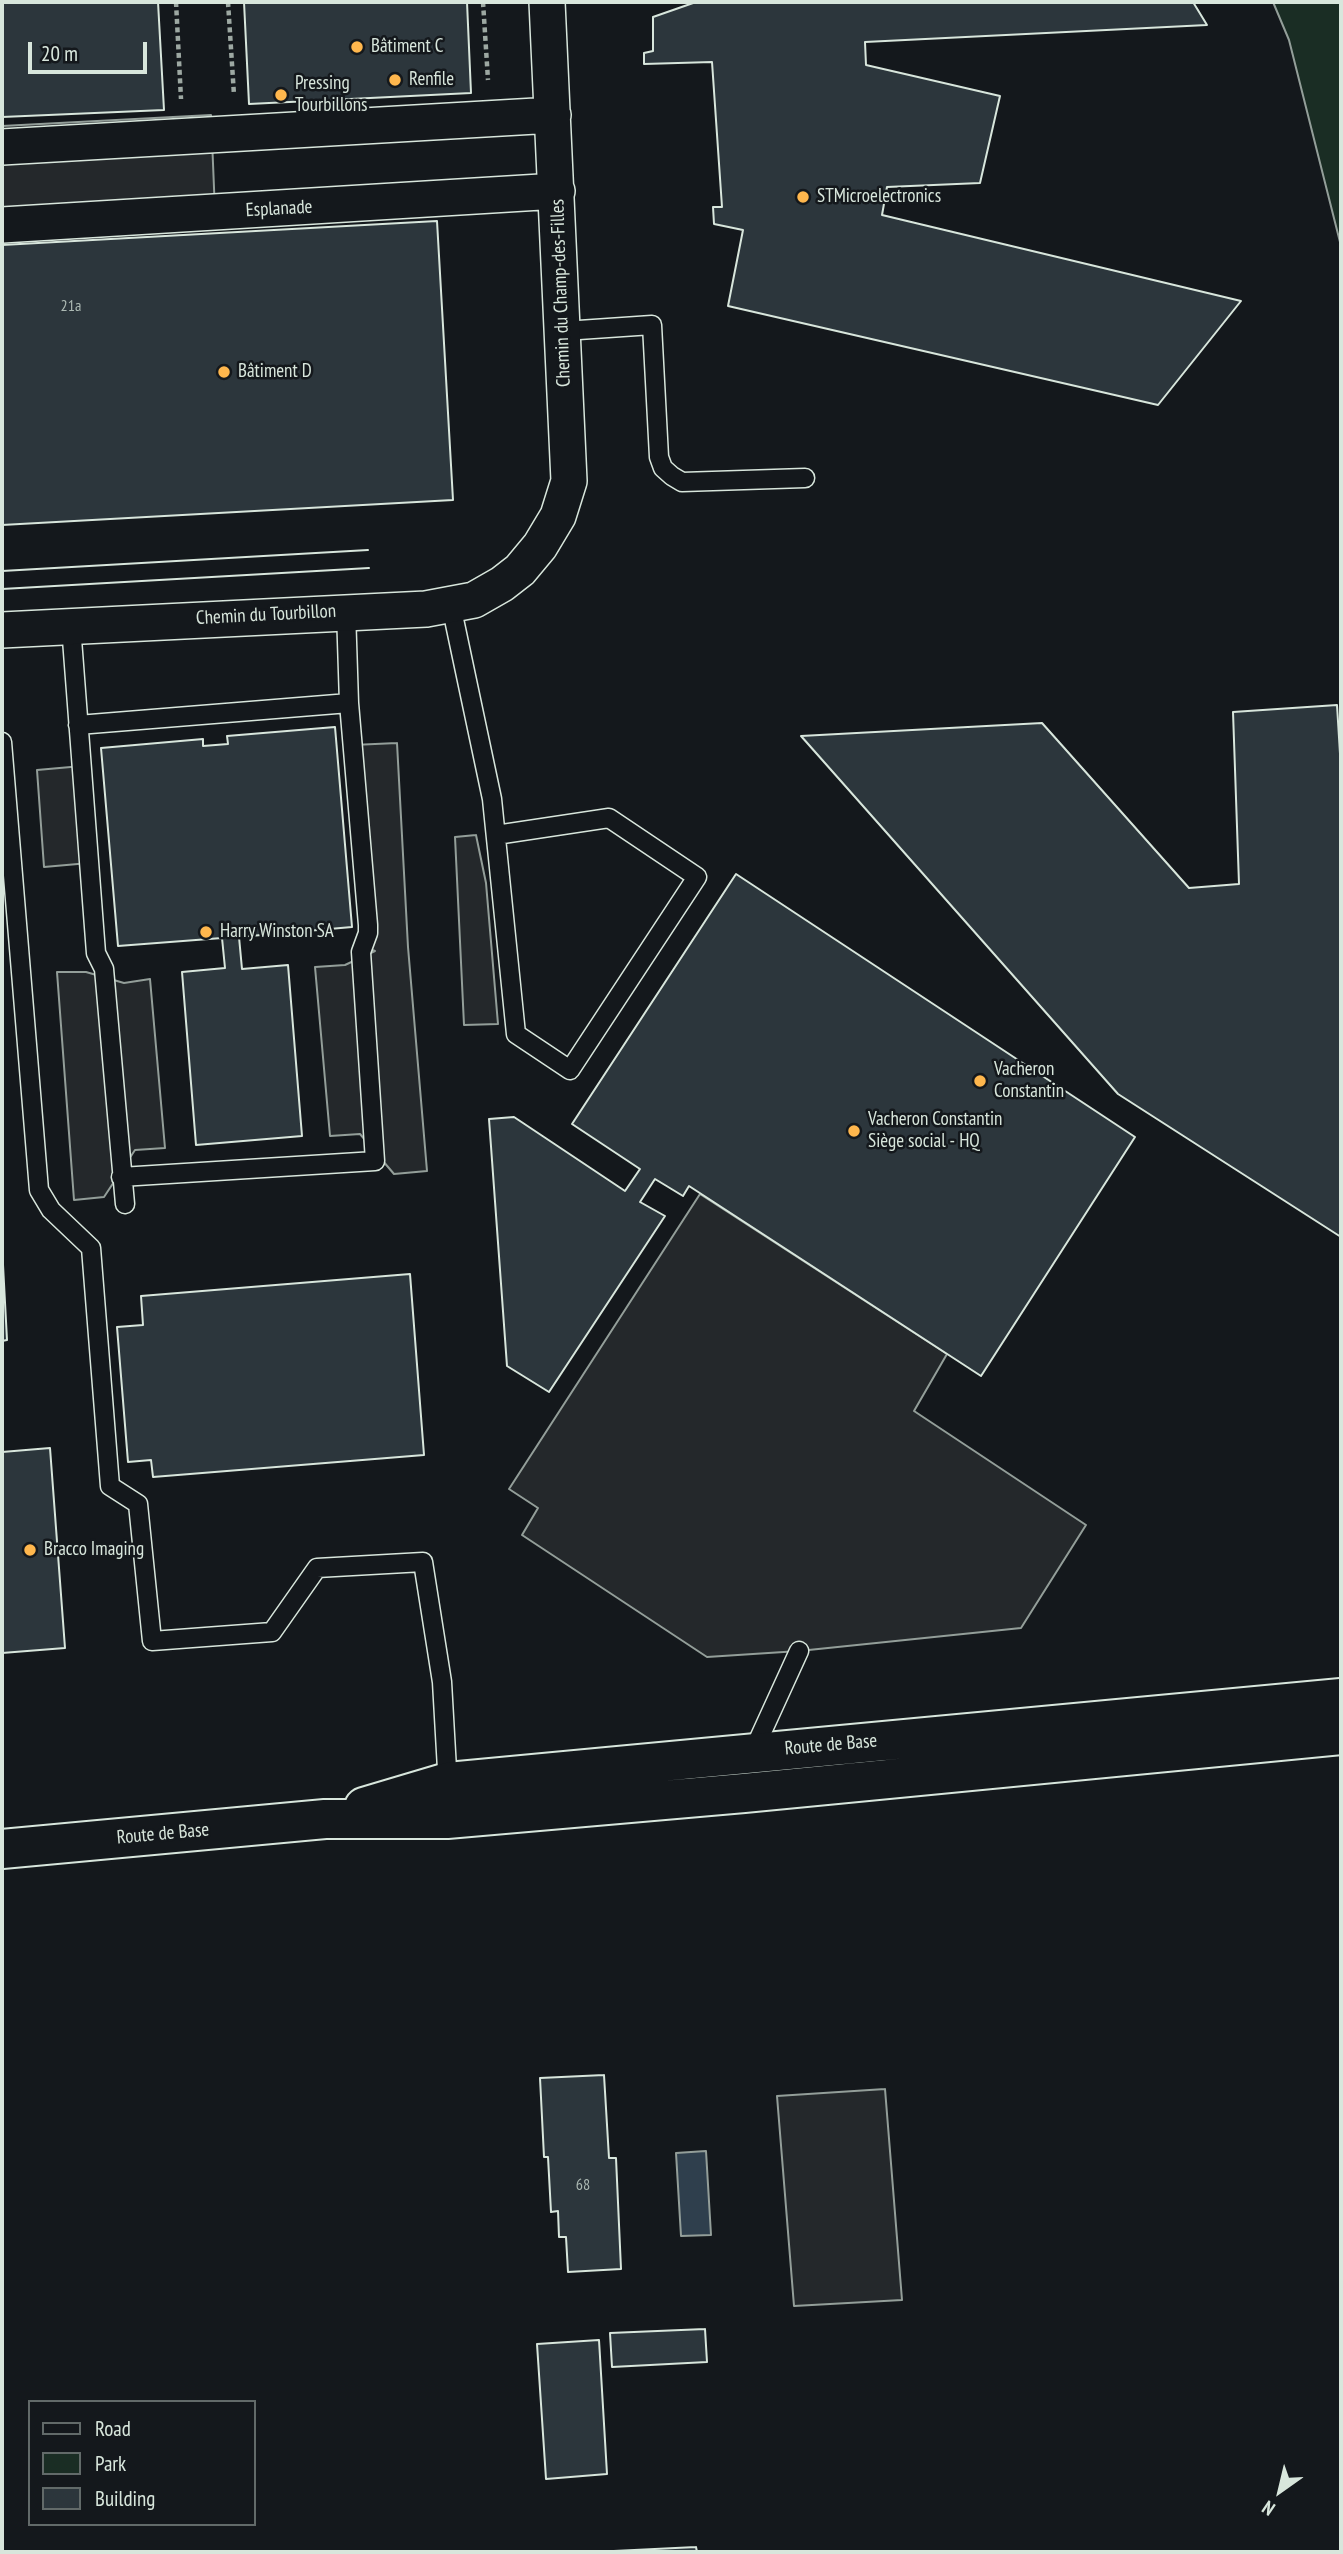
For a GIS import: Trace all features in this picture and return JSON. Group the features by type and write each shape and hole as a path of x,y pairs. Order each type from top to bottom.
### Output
{"street":[{"name":"Chemin du Champ-des-Filles","path":"520,570 540,547 558,516 569,481 547,2"},
{"path":"2,146 553,115"},
{"name":"Esplanade","path":"2,225 557,191"},
{"name":"Chemin du Tourbillon","path":"2,630 451,606 474,600 520,570"},
{"name":"Route de Base","path":"325,1819 448,1782 1341,1698"},
{"name":"Route de Base","path":"2,1849 325,1819 447,1819 1341,1735"}],"lane":[{"path":"564,331 652,325 659,457 663,468 672,476 682,482 805,478"},
{"path":"451,606 492,799 516,1034 570,1070 697,877 609,818 496,835"},
{"path":"121,1177 375,1161 361,952 368,925 349,703 346,611"},
{"path":"71,626 96,953 104,970 125,1205"},
{"path":"78,725 349,703"},
{"path":"2,742 5,825 39,1190 51,1210 91,1248 110,1486 138,1504 152,1641 272,1632 317,1568 423,1562 442,1682 448,1782 447,1819"},
{"path":"744,1793 751,1753 799,1651"}],"path":[{"path":"228,2 236,134"},
{"path":"483,2 490,120"}],"green space":[{"path":"1273,2 1341,2 1341,246 1289,40"}],"shaded area":[{"path":"211,115 215,212 2,241 2,126"},
{"path":"397,743 408,947 427,1171 394,1174 360,1134 330,1136 315,967 345,965 375,951 370,949 353,745"},
{"path":"82,766 89,863 44,867 37,770"},
{"path":"476,835 486,883 498,1024 464,1025 455,837"},
{"path":"57,972 86,972 124,983 150,979 165,1148 135,1150 104,1197 74,1200"},
{"path":"700,1194 947,1354 914,1411 1086,1525 1021,1628 799,1651 707,1657 522,1535 538,1508 509,1489"},
{"path":"885,2089 902,2300 794,2306 777,2096"}],"water":[{"path":"706,2151 711,2235 681,2236 676,2153"}],"building":[{"path":"2,2 158,2 164,110 2,117"},
{"name":"Bâtiment C","path":"244,2 467,2 471,93 249,104"},
{"name":"STMicroelectronics","path":"696,2 1193,2 1207,25 865,42 866,65 1000,96 980,183 887,187 882,215 1241,301 1158,405 728,306 743,230 714,224 713,207 722,207 712,62 644,64 644,53 653,51 653,17"},
{"name":"Bâtiment D","path":"437,221 453,500 2,525 2,245"},
{"path":"1337,705 1341,770 1341,1237 1118,1094 801,736 1042,723 1189,888 1239,884 1233,712"},
{"name":"Harry Winston SA","path":"335,727 352,927 239,937 242,969 288,965 302,1136 196,1145 182,972 225,968 222,938 118,946 101,748 203,739 203,746 228,744 227,736"},
{"name":"Vacheron Constantin Siège social - HQ","path":"736,874 1135,1137 981,1376 689,1186 683,1196 655,1179 640,1202 665,1216 549,1392 507,1366 489,1119 514,1117 625,1191 640,1169 572,1124"},
{"path":"2,1246 7,1340 2,1341"},
{"path":"410,1274 424,1455 153,1477 151,1460 128,1462 117,1327 143,1325 141,1296"},
{"name":"Bracco Imaging","path":"50,1448 65,1648 2,1653 2,1452"},
{"path":"604,2075 609,2158 616,2158 621,2269 568,2272 566,2237 559,2237 558,2211 551,2212 548,2157 544,2157 540,2078"},
{"path":"705,2329 707,2362 612,2367 610,2333"},
{"path":"599,2340 607,2474 546,2479 537,2344"},
{"path":"696,2547 697,2552 593,2552"}],"tram line":[{"path":"2,571 368,550"},
{"path":"2,589 369,568"}],"place":[{"name":"Bâtiment C","path":"357,47"},
{"name":"Renfile","path":"395,80"},
{"name":"Pressing Tourbillons","path":"281,95"},
{"name":"STMicroelectronics","path":"803,197"},
{"name":"Bâtiment D","path":"224,372"},
{"name":"Harry Winston SA","path":"206,932"},
{"name":"Vacheron Constantin","path":"980,1081"},
{"name":"Vacheron Constantin Siège social - HQ","path":"854,1131"},
{"name":"Bracco Imaging","path":"30,1550"}]}
